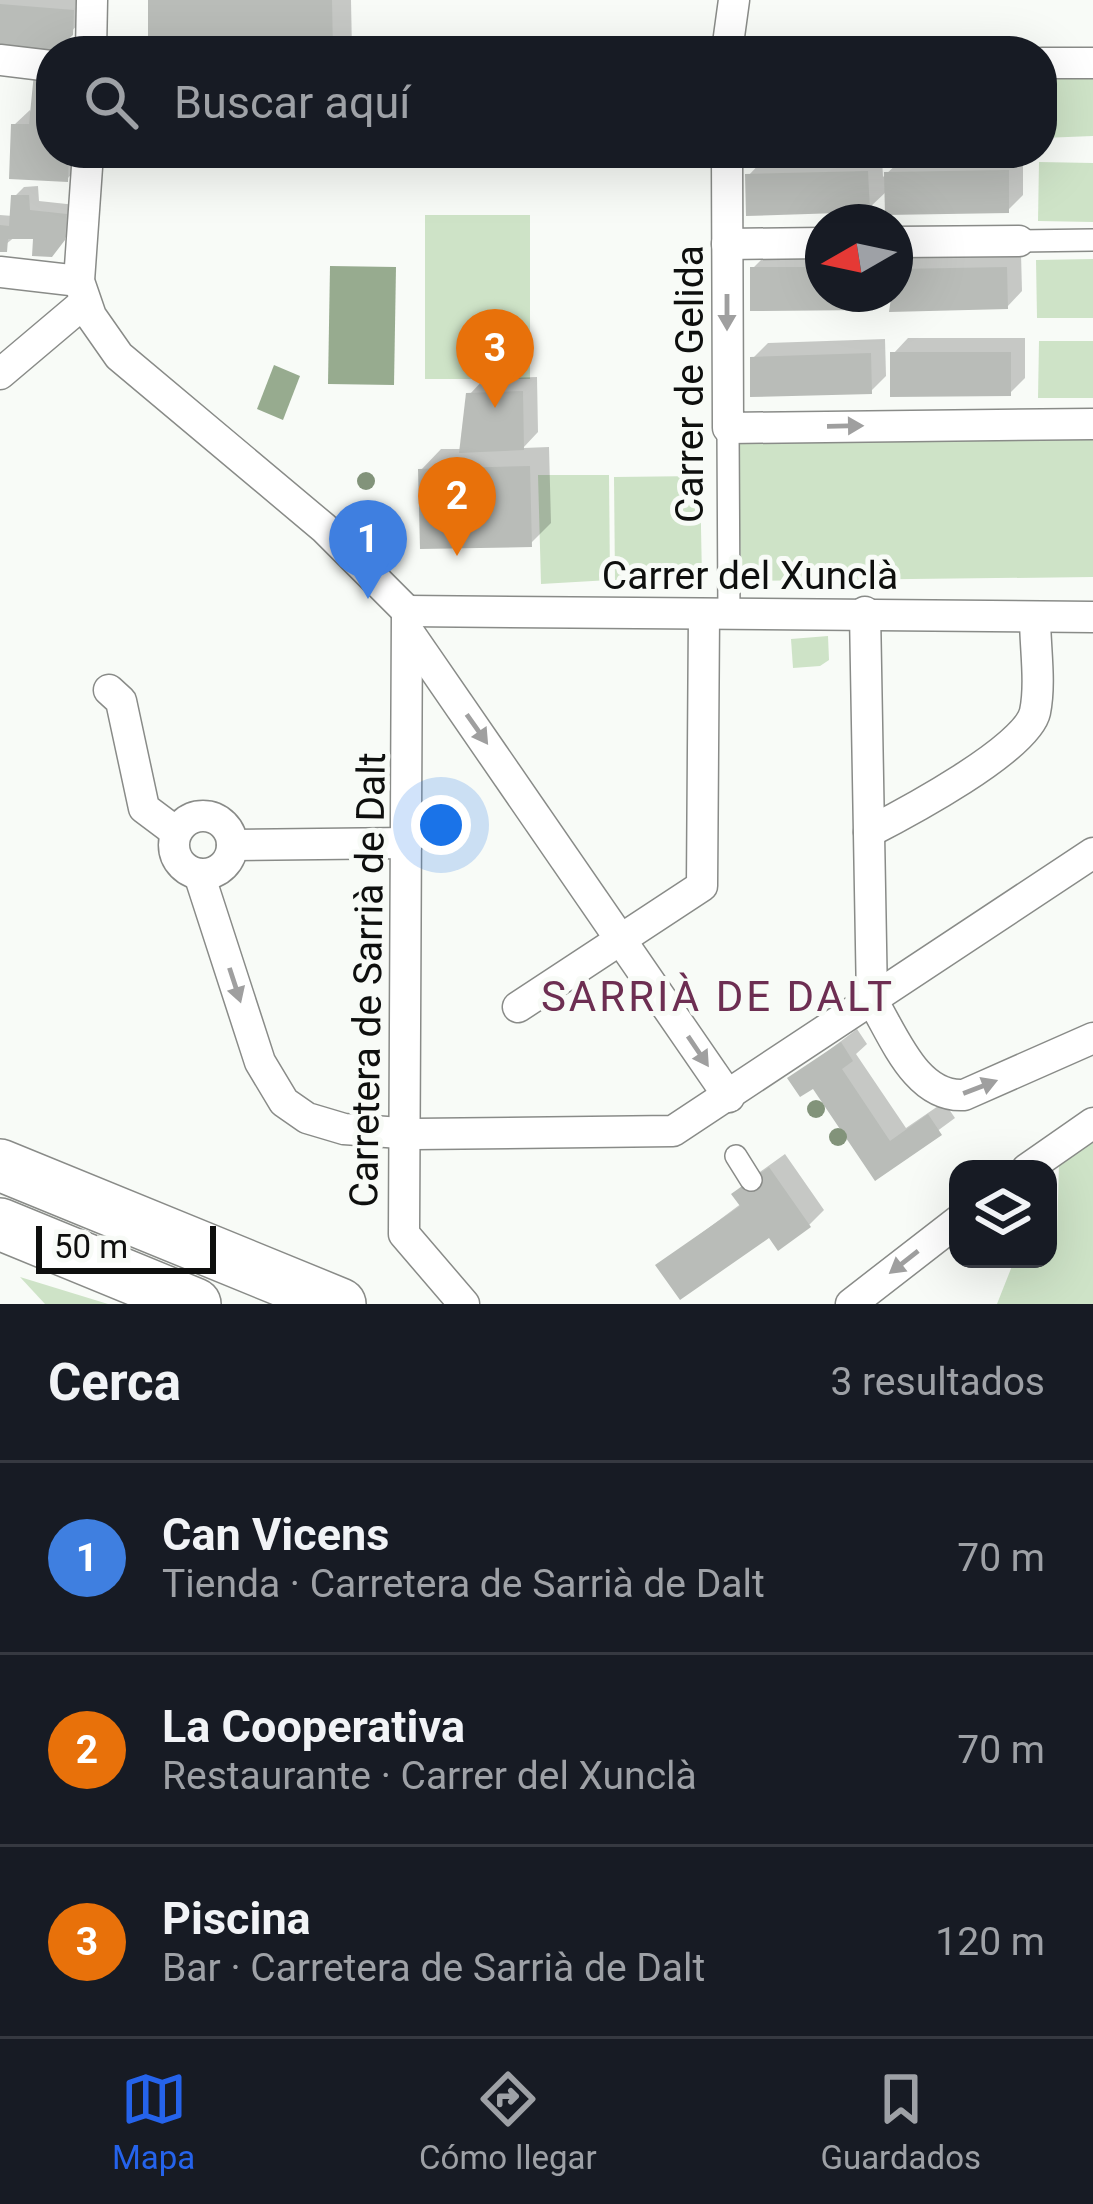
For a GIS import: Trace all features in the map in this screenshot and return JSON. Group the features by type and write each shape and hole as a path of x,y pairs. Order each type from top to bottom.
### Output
{"highway":[{"path":"0,1166 340,1304"},
{"path":"19,1230 195,1304"}],"street":[{"path":"91,36 92,0"},
{"path":"729,36 734,0"},
{"path":"0,60 36,64"},
{"path":"1057,63 1093,63"},
{"path":"87,168 82,292 119,356 191,422 324,528 408,622 729,1097"},
{"name":"Carrer de Gelida","path":"716,615 728,428 727,168"},
{"path":"913,242 1093,240"},
{"path":"727,244 805,243"},
{"path":"0,272 82,292"},
{"path":"0,374 82,292"},
{"path":"728,428 1093,424"},
{"path":"865,613 872,1000 927,1087 946,1096 964,1094 1093,1038"},
{"name":"Carrer del Xunclà","path":"408,622 865,613 1093,617"},
{"path":"518,1006 702,886 716,615"},
{"path":"869,832 931,801 1022,734 1035,716 1035,617"},
{"name":"Carretera de Sarrià de Dalt","path":"408,622 404,1234 464,1304"},
{"path":"109,690 121,700 143,808 176,832"},
{"path":"209,816 226,826 232,845 227,861 215,871 199,874 182,866 174,850 176,832 190,818 209,816"},
{"path":"232,845 407,843"},
{"path":"199,874 260,1062 284,1102 307,1118 344,1129 673,1131 1093,853"},
{"path":"1041,1160 1093,1123"},
{"path":"736,1156 751,1180"},
{"path":"851,1304 949,1228"}],"shaded area":[{"path":"1093,77 1093,136 1057,137 1057,78"},
{"path":"1057,162 1093,163 1093,222 1038,221 1039,168 1057,168"},
{"path":"425,215 530,215 530,379 425,379"},
{"path":"1093,259 1093,318 1037,318 1036,260"},
{"path":"330,266 396,267 394,385 328,384"},
{"path":"1039,341 1093,341 1093,398 1038,398"},
{"path":"274,365 300,376 283,420 257,409"},
{"path":"738,439 1093,440 1093,577 741,581"},
{"path":"538,475 609,475 610,580 541,584"},
{"path":"700,476 702,579 615,580 614,477"},
{"path":"828,636 829,660 820,666 793,668 791,639"},
{"path":"1093,1140 1093,1304 997,1304 1011,1268 1057,1268 1059,1164"},
{"path":"20,1277 108,1304 45,1304"}],"building":[{"path":"148,0 332,0 333,36 148,36"},
{"path":"0,4 74,10 72,36 36,36 36,49 0,46"},
{"path":"36,73 36,168 68,168 68,182 9,179 11,124 29,124"},
{"path":"1009,170 1009,213 913,215 913,204 885,204 884,172"},
{"path":"868,171 870,204 805,204 805,214 746,216 745,174"},
{"path":"11,195 29,195 30,210 67,214 65,240 52,257 32,256 33,239 8,239 7,252 0,252 0,225 9,226"},
{"path":"750,267 805,267 805,311 750,311"},
{"path":"1007,267 1008,309 913,311 913,269"},
{"path":"890,352 1011,352 1011,396 890,397"},
{"path":"871,353 872,394 750,397 750,357"},
{"path":"523,391 524,450 459,453 466,393"},
{"path":"530,466 532,547 420,549 418,469"},
{"path":"841,1042 853,1061 842,1069 890,1141 928,1114 942,1135 875,1181 813,1089 800,1097 787,1078"},
{"path":"769,1167 811,1227 778,1251 769,1238 680,1300 655,1265 740,1206 731,1194"}],"place":[{"name":"Piscina","path":"495,408"},
{"name":"La Cooperativa","path":"457,556"},
{"name":"Can Vicens","path":"368,599"}],"district":[{"name":"SARRIÀ DE DALT","path":"718,996"}]}
